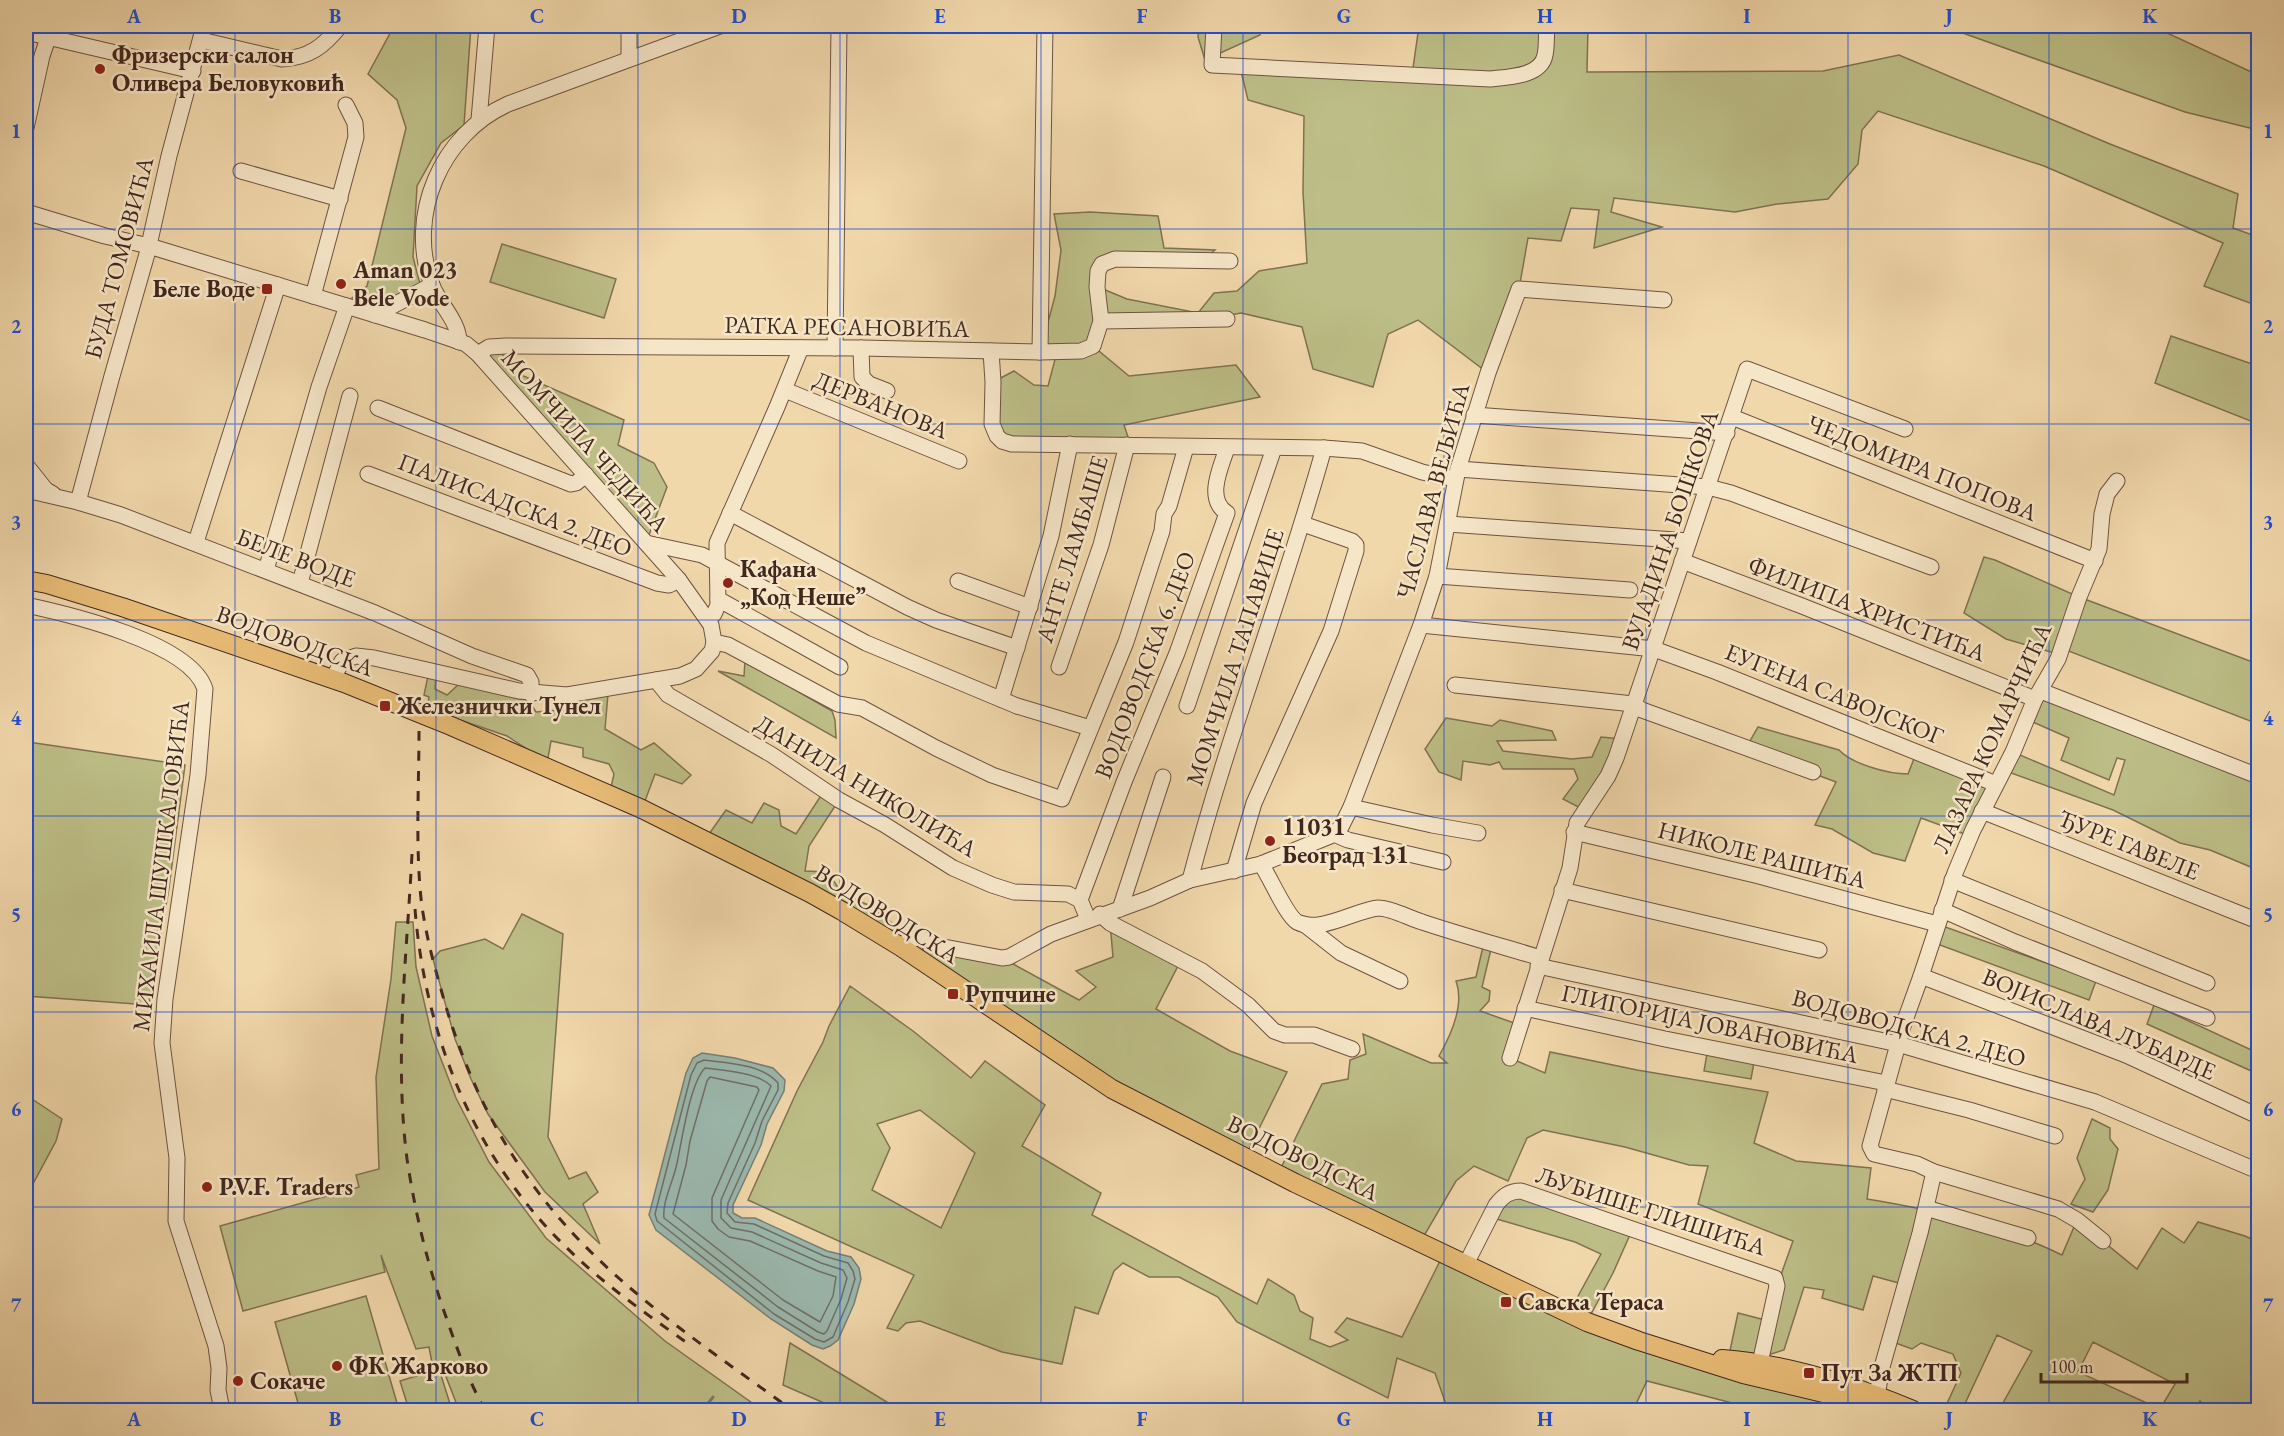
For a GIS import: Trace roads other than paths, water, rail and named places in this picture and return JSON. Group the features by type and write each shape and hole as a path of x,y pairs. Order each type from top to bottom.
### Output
{"main road":[{"name":"ВОДОВОДСКА","path":"26,580 47,584 122,607 338,681 451,726 642,809 810,893 901,947 1112,1089 1295,1183 1587,1322 1743,1374 1871,1407 1913,1410"},
{"name":"ВОДОВОДСКА","path":"1690,1357 1760,1363 1813,1376 1871,1407"}],"street":[{"path":"203,33 282,59 293,59 320,48 340,26"},
{"path":"479,120 487,26"},
{"path":"629,58 630,26"},
{"path":"459,342 458,331 442,307 432,285 423,250 423,228 434,179 459,140 479,120 517,100 720,26"},
{"path":"835,348 839,26"},
{"path":"1040,352 1045,26"},
{"path":"1214,26 1212,65 1490,79 1523,75 1538,68 1545,58 1546,26"},
{"path":"26,32 49,31 193,71"},
{"path":"26,128 49,31"},
{"name":"БУДА ТОМОВИЋА","path":"78,502 149,246 169,156 203,33"},
{"path":"313,296 356,137 355,123 345,105"},
{"path":"241,171 340,199"},
{"name":"МОМЧИЛА ЧЕДИЋА","path":"26,212 105,236 149,246 425,330 470,346 679,580 708,619 713,631 714,642"},
{"path":"991,351 1081,351 1093,346 1101,321 1097,287 1098,270 1102,264 1115,259 1230,261"},
{"path":"196,542 278,285"},
{"path":"375,315 432,285"},
{"name":"ЧАСЛАВА ВЕЉИЋА","path":"1334,834 1341,827 1351,807 1421,625 1437,576 1457,474 1474,415 1520,289 1664,300"},
{"path":"266,570 319,387 347,306"},
{"path":"425,330 438,321 442,307"},
{"path":"1101,321 1227,319"},
{"name":"РАТКА РЕСАНОВИЋА","path":"478,354 496,346 991,351 992,424 997,436 1002,441 1012,444 1324,448 1362,451 1422,472 1708,487 1731,493 1931,567"},
{"path":"708,619 716,610 718,599 717,543 785,390 801,348"},
{"path":"861,348 862,378 869,384 888,391"},
{"name":"ВУЈАДИНА БОШКОВА","path":"1510,1058 1570,868 1574,832 1584,810 1608,776 1654,649 1747,369 1905,429"},
{"name":"ДЕРВАНОВА","path":"785,390 959,461"},
{"path":"300,583 350,396"},
{"path":"378,408 571,484 586,475"},
{"path":"1474,415 1727,433"},
{"name":"ЧЕДОМИРА ПОПОВА","path":"1732,417 2095,561"},
{"path":"1001,699 1054,526 1070,444"},
{"name":"АНТЕ ЛАМБАШЕ","path":"1059,667 1101,545 1127,445"},
{"path":"338,681 342,661 364,657 531,694 567,695 680,676 696,669 710,655 714,642 728,645 838,704 870,712 992,775 1062,799 1126,642 1186,447"},
{"path":"1227,448 1215,488 1218,504 1227,513 1240,509 1251,514"},
{"path":"1187,706 1274,448"},
{"name":"МОМЧИЛА ТАПАВИЦЕ","path":"1190,880 1211,804 1303,524 1324,448"},
{"path":"26,465 46,490 56,496"},
{"name":"ПАЛИСАДСКА 2. ДЕО","path":"368,474 657,583 669,585 679,580"},
{"name":"ЛАЗАРА КОМАРЧИЋА","path":"1934,1172 1917,1164 1874,1154 1871,1151 1871,1140 1898,1044 1952,880 1982,811 2058,659 2079,597 2099,549 2102,514 2107,494 2117,481"},
{"name":"БЕЛЕ ВОДЕ","path":"26,490 121,514 375,613 472,656 518,670 530,678 531,694"},
{"path":"730,513 907,607 936,620 1017,648"},
{"name":"ВОДОВОДСКА 6. ДЕО","path":"1080,900 1124,782 1178,652 1227,513"},
{"path":"1234,871 1254,803 1331,631 1356,551 1356,545 1352,541 1303,524"},
{"path":"1448,524 1689,541"},
{"path":"646,543 693,551 866,643 1042,715 1090,728"},
{"name":"ФИЛИПА ХРИСТИЋА","path":"1683,561 2259,776"},
{"path":"1437,576 1630,590"},
{"path":"958,580 1029,607"},
{"path":"718,599 840,667"},
{"name":"МИХАИЛА ШУШКАЛОВИЋА","path":"26,604 82,618 133,636 188,666 200,679 205,689 195,798 165,999 162,1043 177,1158 176,1221 216,1346 219,1368 218,1390 222,1410"},
{"name":"ЕУГЕНА САВОЈСКОГ","path":"1421,625 1654,649 1751,685 1996,784"},
{"path":"1178,652 1202,662"},
{"name":"ДАНИЛА НИКОЛИЋА","path":"656,680 668,695 765,750 839,800 885,825 953,868 1014,892 1068,894 1080,900"},
{"path":"1455,685 1633,704 1642,710 1813,772"},
{"path":"1120,909 1162,777"},
{"path":"1351,807 1478,833"},
{"name":"ЂУРЕ ГАВЕЛЕ","path":"1982,811 2259,921"},
{"name":"НИКОЛЕ РАШИЋА","path":"1574,832 1940,917"},
{"path":"901,947 909,940 919,938 939,946 1002,958 1009,957 1051,934 1150,898 1190,880 1261,864 1334,834 1348,840 1443,862"},
{"path":"1261,864 1290,915 1341,952 1400,981"},
{"name":"ЛАЗАРА КОМАРЧИЋА","path":"1952,880 2207,983"},
{"path":"1562,890 1819,950"},
{"path":"1080,900 1094,917 1202,971 1248,1005 1274,1031 1285,1035 1314,1035 1352,1050"},
{"name":"ВОДОВОДСКА 2. ДЕО","path":"1304,924 1336,920 1381,908 1473,937 1539,962 1898,1044 2095,1102 2258,1171"},
{"path":"1940,917 2015,942 2207,1018"},
{"name":"ВОЈИСЛАВА ЛУБАРДЕ","path":"1921,976 2126,1055 2259,1116"},
{"name":"ГЛИГОРИЈА ЈОВАНОВИЋА","path":"1525,1008 1886,1086 2055,1136"},
{"path":"1871,1407 1903,1298 1934,1172 2058,1209 2077,1220 2103,1241"},
{"name":"ЉУБИШЕ ГЛИШИЋА","path":"1466,1264 1496,1205 1511,1191 1521,1191 1608,1219 1775,1278 1777,1286 1760,1363"},
{"path":"1926,1208 2028,1238"}],"water":[{"path":"702,1053 735,1058 773,1068 785,1080 784,1091 767,1124 761,1145 733,1205 733,1213 742,1218 755,1218 827,1251 851,1257 859,1268 861,1279 854,1304 838,1340 823,1349 812,1345 771,1319 656,1230 649,1215 686,1073 693,1058"}],"waterway":[{"path":"703,1410 713,1397"}],"railway":[{"path":"419,731 419,864 425,926 450,1021 479,1094 497,1129 517,1162 565,1225 616,1276 715,1355 792,1410"},
{"path":"412,854 402,1044 403,1121 407,1159 422,1237 433,1276 463,1363 485,1410"},
{"path":"415,909 430,1002 443,1048 480,1134 505,1174 534,1212 580,1261 626,1299 690,1345"}],"place":[{"name":"Фризерски салон Оливера Беловуковић","path":"100,69"},
{"name":"Aman 023 Bele Vode","path":"341,284"},
{"name":"Беле Воде","path":"267,289"},
{"name":"Кафана „Код Неше”","path":"728,583"},
{"name":"Железнички Тунел","path":"385,706"},
{"name":"11031 Београд 131","path":"1270,841"},
{"name":"Рупчине","path":"953,994"},
{"name":"P.V.F. Traders","path":"207,1187"},
{"name":"Савска Тераса","path":"1506,1302"},
{"name":"ФК Жарково","path":"337,1366"},
{"name":"Пут За ЖТП","path":"1809,1373"},
{"name":"Сокаче","path":"238,1381"}]}
